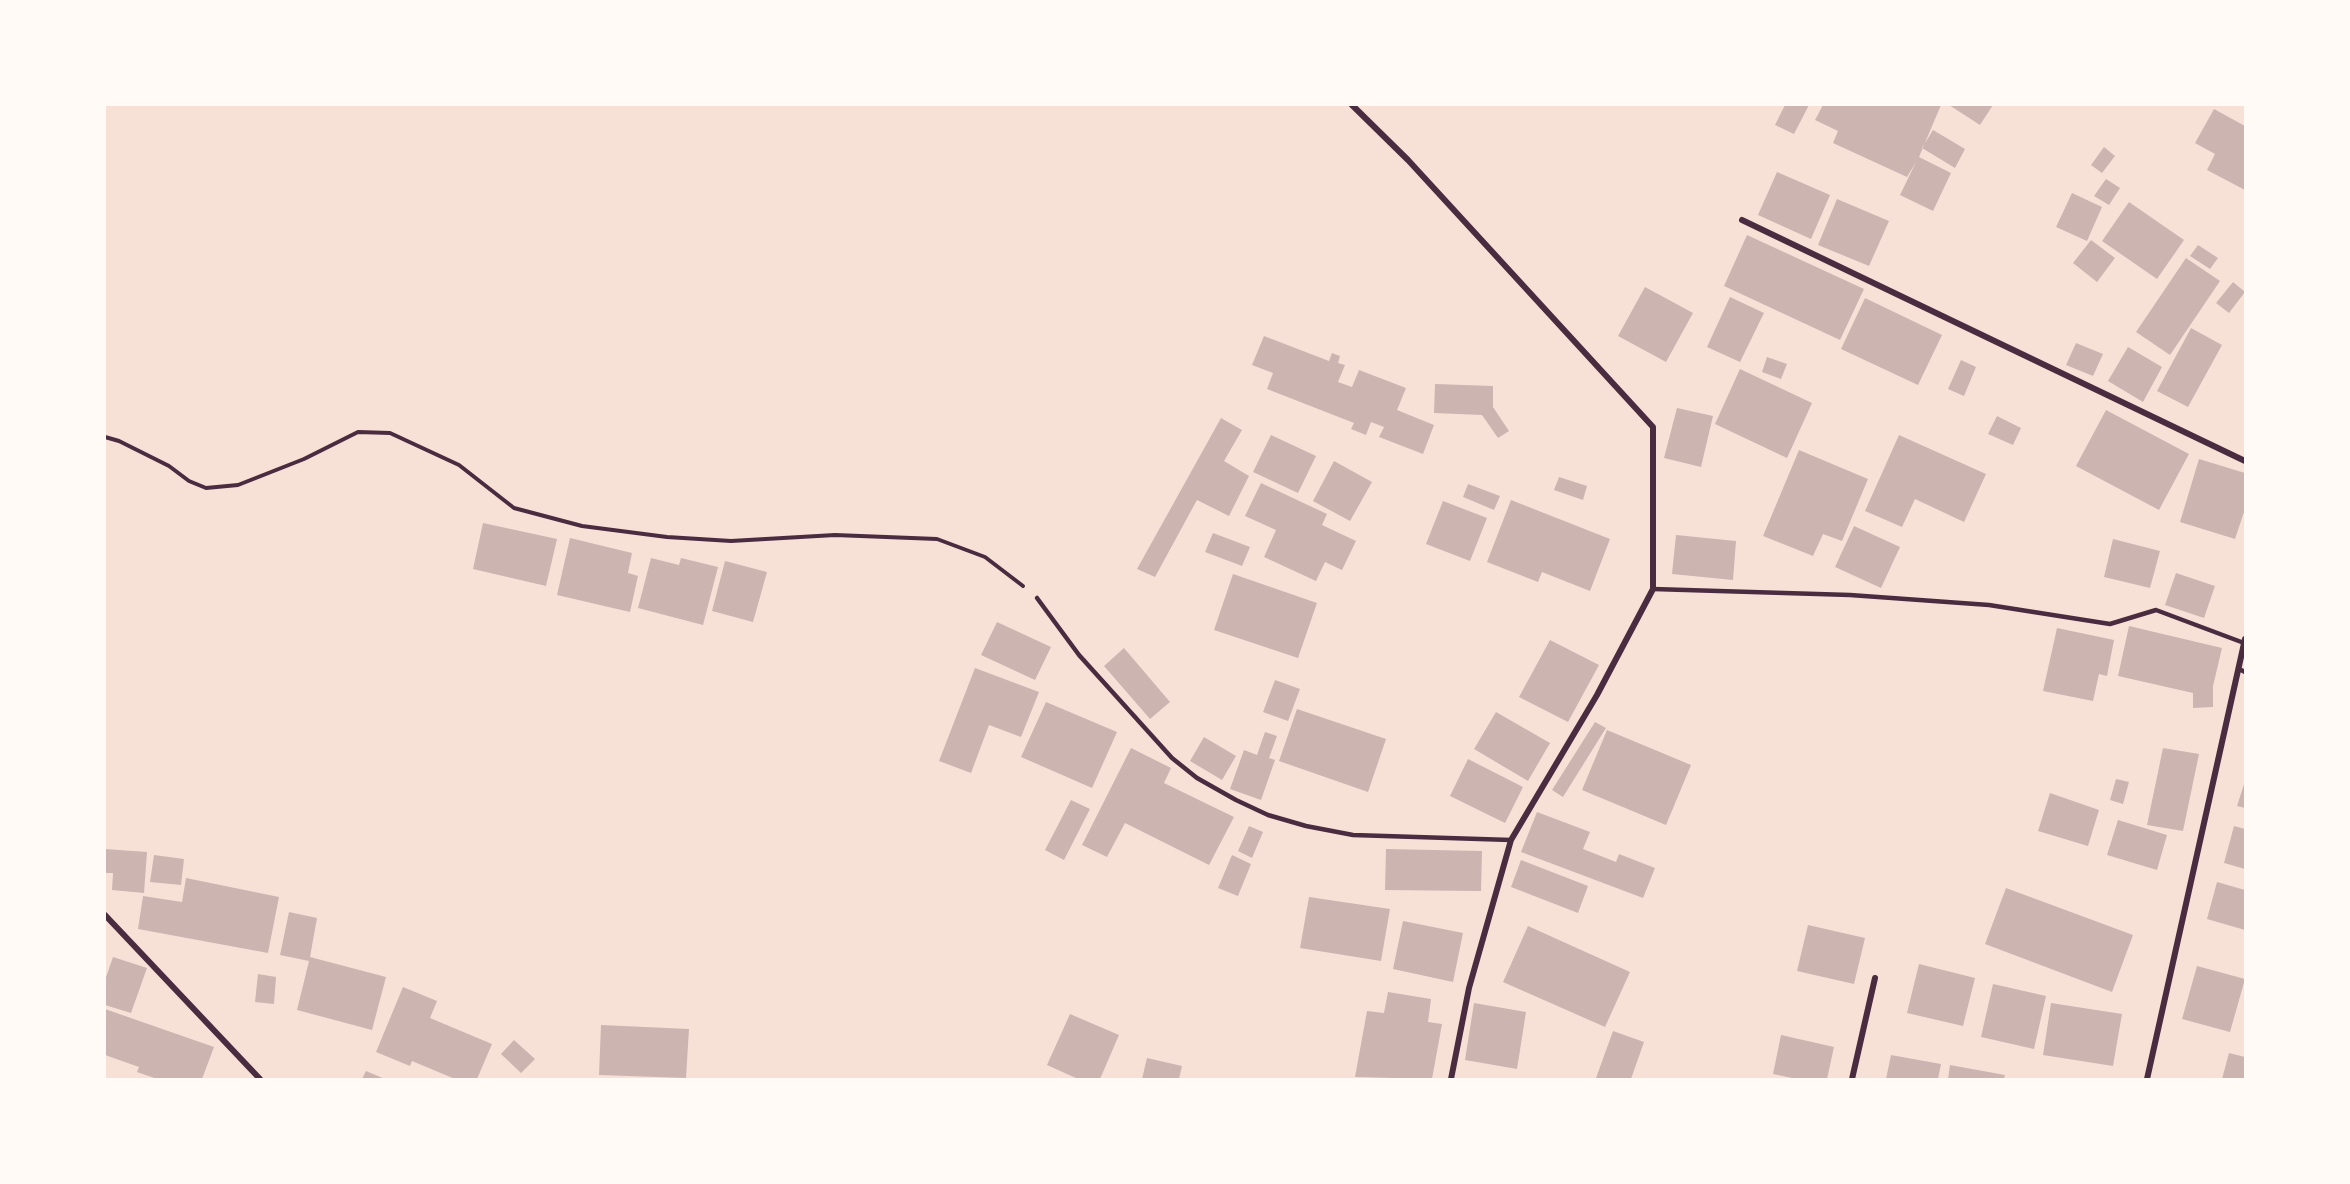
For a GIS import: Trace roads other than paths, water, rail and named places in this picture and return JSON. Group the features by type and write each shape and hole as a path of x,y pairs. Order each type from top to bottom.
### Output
{"street":[{"path":"1352,105 1408,160 1653,427 1653,590 1597,695 1511,840 1468,988 1450,1079"},
{"path":"1742,220 2245,461"},
{"path":"2148,1079 2242,670 2245,641"},
{"path":"105,915 260,1079"},
{"path":"1852,1079 1875,978"}],"lane":[{"path":"1653,590 1850,595 1989,606 2110,624 2156,610 2245,641"},
{"path":"1037,598 1079,655 1172,758 1197,778 1236,800 1268,815 1353,836 1511,840"}]}
